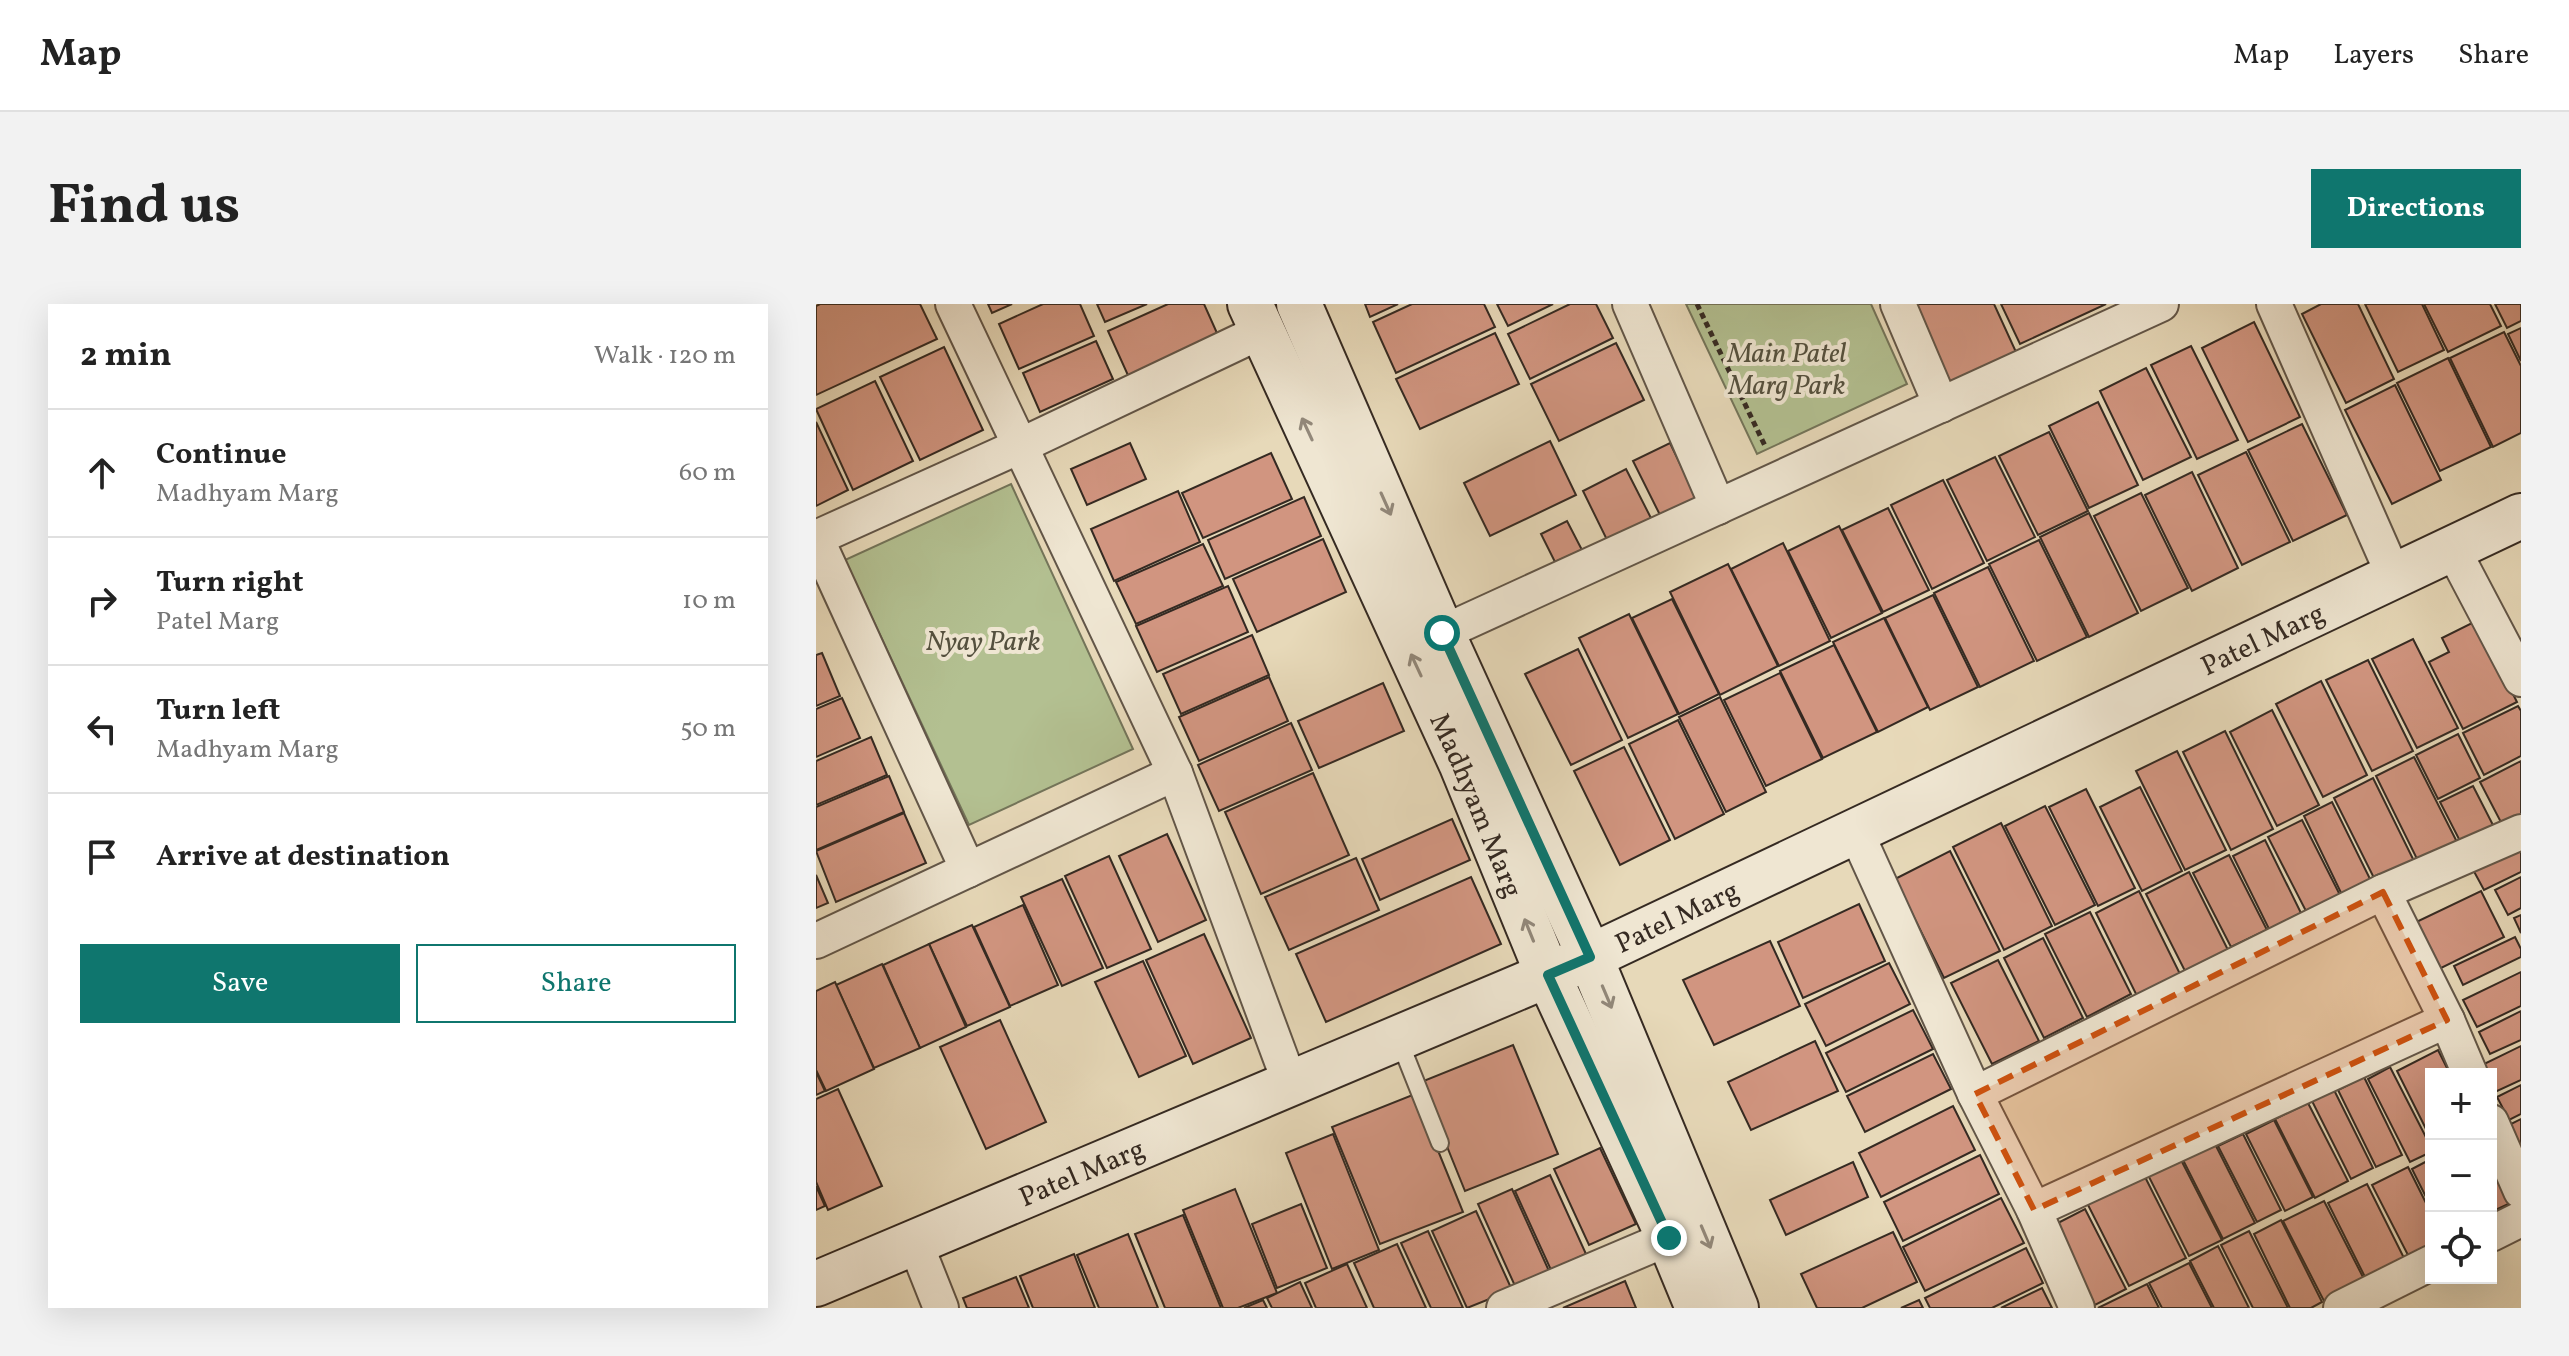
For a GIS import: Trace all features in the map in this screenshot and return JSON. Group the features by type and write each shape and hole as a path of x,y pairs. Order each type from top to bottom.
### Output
{"street":[{"path":"953,304 1175,773 1290,1083"},
{"name":"Madhyam Marg","path":"1299,304 1442,633 1590,957 1736,1308"},
{"path":"1630,304 1718,507"},
{"path":"1898,304 1941,405"},
{"path":"1442,633 2161,304"},
{"path":"2274,304 2394,576"},
{"path":"968,870 816,538 1022,445 1256,317"},
{"name":"Madhyam Marg","path":"1256,317 1461,763 1548,975 1698,1308"},
{"name":"Patel Marg","path":"816,1284 1590,957 2521,516"},
{"path":"2452,548 2521,679"},
{"path":"816,941 1175,773"},
{"path":"1855,830 2077,1308"},
{"path":"1975,1094 2383,892 2521,832"},
{"path":"2383,892 2467,1068"},
{"path":"2034,1210 2447,1020"},
{"path":"2497,1136 2521,1191"},
{"path":"2497,1231 2521,1219"},
{"path":"1504,1308 1669,1238"},
{"path":"914,1240 941,1308"},
{"path":"2341,1308 2425,1266"}],"lane":[{"path":"1399,1038 1440,1143"}],"path":[{"path":"1697,304 1771,457"}],"highlighted area":[{"path":"2383,892 2447,1020 2034,1210 1975,1094"}],"green space":[{"name":"Main Patel Marg Park","path":"1686,304 1871,304 1907,384 1757,454"},
{"name":"Nyay Park","path":"1011,484 1133,749 969,825 845,560"}],"building":[{"path":"920,304 937,339 816,395 816,306"},
{"path":"988,304 1012,304 992,313"},
{"path":"1043,304 1080,304 1094,336 1019,369 999,324"},
{"path":"1097,304 1147,304 1105,322"},
{"path":"1168,304 1204,304 1221,342 1131,382 1108,331"},
{"path":"1365,304 1398,304 1370,317"},
{"path":"1412,304 1484,304 1495,327 1396,373 1373,322"},
{"path":"1497,304 1553,304 1508,326"},
{"path":"1570,304 1596,304 1613,338 1530,379 1508,334"},
{"path":"1912,304 1994,304 2016,352 1949,383"},
{"path":"2001,304 2106,304 2020,344"},
{"path":"2321,304 2358,304 2394,379 2346,403 2302,314"},
{"path":"2365,304 2422,304 2444,350 2398,372"},
{"path":"2424,304 2490,304 2501,326 2448,352"},
{"path":"2495,304 2521,304 2521,321 2507,328"},
{"path":"2254,322 2300,417 2248,442 2202,348"},
{"path":"2521,328 2521,361 2508,334"},
{"path":"2504,332 2521,366 2521,433 2493,447 2450,358"},
{"path":"1495,333 1519,384 1420,429 1396,379"},
{"path":"1096,341 1113,379 1040,412 1023,373"},
{"path":"1616,343 1644,400 1559,441 1531,384"},
{"path":"2191,346 2238,440 2197,459 2151,365"},
{"path":"944,347 983,430 920,460 880,377"},
{"path":"2448,358 2491,447 2440,471 2397,383"},
{"path":"2146,368 2191,457 2143,480 2100,391"},
{"path":"875,381 913,461 853,490 816,409"},
{"path":"2395,385 2441,480 2392,504 2345,410"},
{"path":"2098,402 2138,485 2089,508 2049,426"},
{"path":"816,422 848,490 816,506"},
{"path":"2302,424 2347,515 2293,541 2248,450"},
{"path":"2049,432 2088,511 2038,535 1999,456"},
{"path":"1550,441 1576,495 1490,536 1464,483"},
{"path":"1130,443 1146,479 1087,505 1071,469"},
{"path":"1670,443 1698,501 1662,519 1633,461"},
{"path":"2246,452 2290,542 2242,565 2198,475"},
{"path":"1271,453 1292,499 1203,538 1182,493"},
{"path":"1995,457 2035,537 1987,561 1947,480"},
{"path":"1626,469 1654,524 1610,546 1583,491"},
{"path":"2192,472 2238,568 2192,591 2145,495"},
{"path":"1943,480 1984,563 1932,589 1891,505"},
{"path":"1178,491 1200,542 1114,581 1091,529"},
{"path":"2141,493 2188,588 2141,611 2094,516"},
{"path":"1304,497 1321,536 1225,579 1208,540"},
{"path":"1888,508 1929,590 1883,612 1842,530"},
{"path":"2089,513 2138,613 2089,637 2040,537"},
{"path":"1567,521 1582,550 1555,562 1541,534"},
{"path":"1839,526 1882,613 1831,638 1788,551"},
{"path":"1323,539 1346,592 1257,632 1233,579"},
{"path":"2039,540 2087,637 2037,661 1989,564"},
{"path":"1783,543 1830,641 1779,666 1731,569"},
{"path":"1203,544 1223,586 1136,624 1116,582"},
{"path":"1728,564 1778,666 1720,695 1670,592"},
{"path":"1988,567 2034,661 1980,687 1934,593"},
{"path":"1228,586 1248,632 1157,672 1136,626"},
{"path":"1933,595 1978,687 1930,710 1885,618"},
{"path":"1672,599 1719,694 1679,714 1632,618"},
{"path":"1629,614 1678,714 1628,738 1579,638"},
{"path":"1884,618 1928,707 1878,732 1833,642"},
{"path":"2476,621 2517,702 2463,729 2429,662 2449,652 2442,638"},
{"path":"1252,635 1269,675 1181,714 1163,674"},
{"path":"2413,639 2458,728 2417,748 2372,659"},
{"path":"1834,645 1877,732 1823,758 1780,671"},
{"path":"1578,649 1622,740 1571,765 1525,674"},
{"path":"822,653 840,696 816,706 816,655"},
{"path":"2368,660 2413,751 2372,771 2326,680"},
{"path":"1780,673 1822,759 1766,786 1724,700"},
{"path":"1269,677 1288,721 1199,761 1179,717"},
{"path":"2321,681 2367,775 2323,797 2276,704"},
{"path":"1383,683 1404,731 1319,768 1298,721"},
{"path":"1720,697 1766,792 1726,812 1679,717"},
{"path":"842,698 860,738 816,757 816,709"},
{"path":"2518,706 2521,711 2521,756 2484,775 2463,733"},
{"path":"2272,710 2319,805 2277,826 2230,732"},
{"path":"1678,720 1724,814 1675,839 1629,744"},
{"path":"1291,723 1312,770 1219,811 1198,765"},
{"path":"2225,731 2273,829 2231,850 2183,752"},
{"path":"2458,734 2480,778 2438,799 2416,755"},
{"path":"871,737 887,775 816,805 816,761"},
{"path":"1624,747 1670,840 1620,865 1574,771"},
{"path":"2177,751 2226,850 2185,870 2136,771"},
{"path":"2414,757 2458,844 2419,863 2376,776"},
{"path":"2521,761 2521,822 2505,830 2480,782"},
{"path":"1313,773 1349,855 1261,894 1225,812"},
{"path":"889,776 904,812 816,850 816,807"},
{"path":"2373,778 2415,863 2376,882 2334,798"},
{"path":"2473,786 2494,827 2461,843 2440,802"},
{"path":"2140,787 2182,871 2142,891 2100,807"},
{"path":"2086,789 2135,888 2098,906 2049,807"},
{"path":"2332,802 2373,885 2344,899 2304,816"},
{"path":"2045,806 2095,905 2055,925 2005,826"},
{"path":"904,813 926,863 836,902 816,851"},
{"path":"1452,819 1470,860 1380,900 1362,859"},
{"path":"2302,820 2342,899 2308,915 2268,837"},
{"path":"2001,823 2052,926 2004,950 1953,847"},
{"path":"1167,834 1206,920 1158,942 1119,856"},
{"path":"2265,840 2301,913 2269,929 2233,856"},
{"path":"2521,840 2521,872 2484,890 2471,866"},
{"path":"1950,851 2000,951 1944,978 1895,879"},
{"path":"2229,855 2267,930 2231,947 2193,873"},
{"path":"1109,856 1151,949 1107,968 1065,876"},
{"path":"1356,858 1379,910 1289,950 1265,897"},
{"path":"2189,872 2228,950 2185,971 2146,894"},
{"path":"816,875 828,903 816,908"},
{"path":"1471,877 1501,944 1326,1022 1296,954"},
{"path":"2521,877 2521,908 2508,915 2495,890"},
{"path":"1062,879 1103,968 1062,986 1021,897"},
{"path":"2139,891 2180,974 2137,996 2096,913"},
{"path":"2481,891 2504,937 2433,972 2410,925"},
{"path":"1859,904 1885,961 1803,998 1778,942"},
{"path":"1023,905 1058,985 1010,1006 974,927"},
{"path":"2090,912 2131,994 2087,1017 2045,934"},
{"path":"2521,915 2521,933 2514,918"},
{"path":"972,925 1010,1007 967,1026 929,944"},
{"path":"1204,934 1251,1038 1193,1064 1146,960"},
{"path":"2515,937 2521,957 2463,985 2454,966"},
{"path":"2043,938 2083,1018 2044,1038 2004,958"},
{"path":"1770,941 1800,1006 1714,1045 1683,980"},
{"path":"929,944 966,1027 920,1048 883,965"},
{"path":"1998,960 2039,1041 1992,1064 1951,983"},
{"path":"1143,961 1186,1056 1139,1077 1095,982"},
{"path":"1889,963 1910,1004 1826,1046 1805,1004"},
{"path":"882,964 920,1048 874,1068 836,985"},
{"path":"2521,972 2521,1006 2477,1027 2463,1000"},
{"path":"835,982 874,1069 826,1091 816,1070 816,991"},
{"path":"1913,1010 1933,1049 1846,1092 1826,1053"},
{"path":"2521,1011 2521,1040 2490,1054 2479,1032"},
{"path":"1000,1020 1046,1122 986,1149 940,1047"},
{"path":"1815,1041 1838,1091 1751,1130 1728,1082"},
{"path":"1513,1045 1558,1154 1465,1191 1421,1082"},
{"path":"2521,1046 2521,1080 2497,1091 2497,1068 2483,1068 2482,1065"},
{"path":"2438,1050 2447,1068 2425,1068 2425,1127 2397,1071"},
{"path":"1933,1054 1951,1089 1865,1132 1847,1096"},
{"path":"2390,1067 2425,1135 2425,1155 2410,1162 2368,1079"},
{"path":"816,1072 825,1091 816,1095"},
{"path":"2364,1077 2402,1155 2376,1167 2338,1090"},
{"path":"2521,1085 2521,1114 2509,1120 2497,1097"},
{"path":"838,1089 882,1186 828,1210 816,1182 816,1099"},
{"path":"2334,1090 2373,1168 2351,1179 2312,1101"},
{"path":"1415,1094 1463,1212 1380,1244 1332,1127"},
{"path":"2308,1103 2348,1181 2315,1198 2275,1119"},
{"path":"1953,1106 1975,1150 1881,1197 1859,1153"},
{"path":"2521,1119 2521,1151 2509,1125"},
{"path":"2274,1120 2313,1197 2285,1211 2246,1134"},
{"path":"1333,1134 1379,1250 1332,1269 1286,1153"},
{"path":"2243,1134 2281,1210 2257,1222 2218,1146"},
{"path":"2214,1142 2255,1223 2223,1239 2182,1158"},
{"path":"1600,1148 1636,1224 1589,1245 1554,1169"},
{"path":"1980,1155 1999,1194 1903,1241 1884,1202"},
{"path":"2179,1156 2222,1240 2189,1256 2147,1173"},
{"path":"1853,1162 1868,1197 1786,1235 1770,1200"},
{"path":"2425,1162 2425,1195 2412,1169"},
{"path":"2497,1163 2515,1201 2497,1209"},
{"path":"2408,1167 2425,1201 2425,1252 2410,1259 2372,1185"},
{"path":"2143,1173 2186,1258 2129,1286 2086,1201"},
{"path":"1550,1175 1586,1254 1551,1270 1515,1191"},
{"path":"2367,1184 2406,1262 2367,1281 2328,1203"},
{"path":"816,1186 825,1206 816,1210"},
{"path":"1235,1189 1277,1293 1238,1308 1223,1308 1183,1210"},
{"path":"1512,1189 1549,1271 1515,1286 1478,1204"},
{"path":"2001,1198 2024,1243 1925,1291 1903,1247"},
{"path":"2324,1201 2365,1281 2324,1301 2283,1221"},
{"path":"1301,1204 1327,1268 1277,1288 1252,1224"},
{"path":"2085,1209 2126,1289 2095,1305 2054,1225"},
{"path":"1476,1211 1512,1290 1467,1308 1432,1231"},
{"path":"1183,1215 1221,1308 1165,1308 1135,1234"},
{"path":"2281,1220 2322,1302 2311,1308 2290,1308 2254,1234"},
{"path":"1428,1231 1463,1308 1431,1308 1401,1243"},
{"path":"2249,1231 2288,1308 2253,1308 2221,1245"},
{"path":"1893,1232 1917,1282 1862,1308 1817,1308 1801,1274"},
{"path":"1128,1234 1158,1308 1099,1308 1077,1255"},
{"path":"1397,1244 1426,1308 1374,1308 1354,1263"},
{"path":"2218,1246 2249,1308 2214,1308 2190,1261"},
{"path":"2026,1248 2043,1283 1992,1308 1930,1308 1925,1298"},
{"path":"1074,1254 1095,1308 1033,1308 1020,1276"},
{"path":"2189,1263 2212,1308 2162,1308 2149,1283"},
{"path":"1347,1264 1367,1308 1316,1308 1305,1283"},
{"path":"1016,1277 1029,1308 967,1308 963,1298"},
{"path":"1625,1281 1636,1308 1563,1308"},
{"path":"1300,1282 1312,1308 1272,1308 1267,1298"},
{"path":"2147,1284 2159,1308 2098,1308"},
{"path":"2042,1288 2052,1308 2001,1308"},
{"path":"1263,1300 1267,1308 1244,1308"},
{"path":"1919,1300 1923,1308 1901,1308"}],"route":[{"path":"1442,633 1590,957 1548,975 1669,1238"}]}
